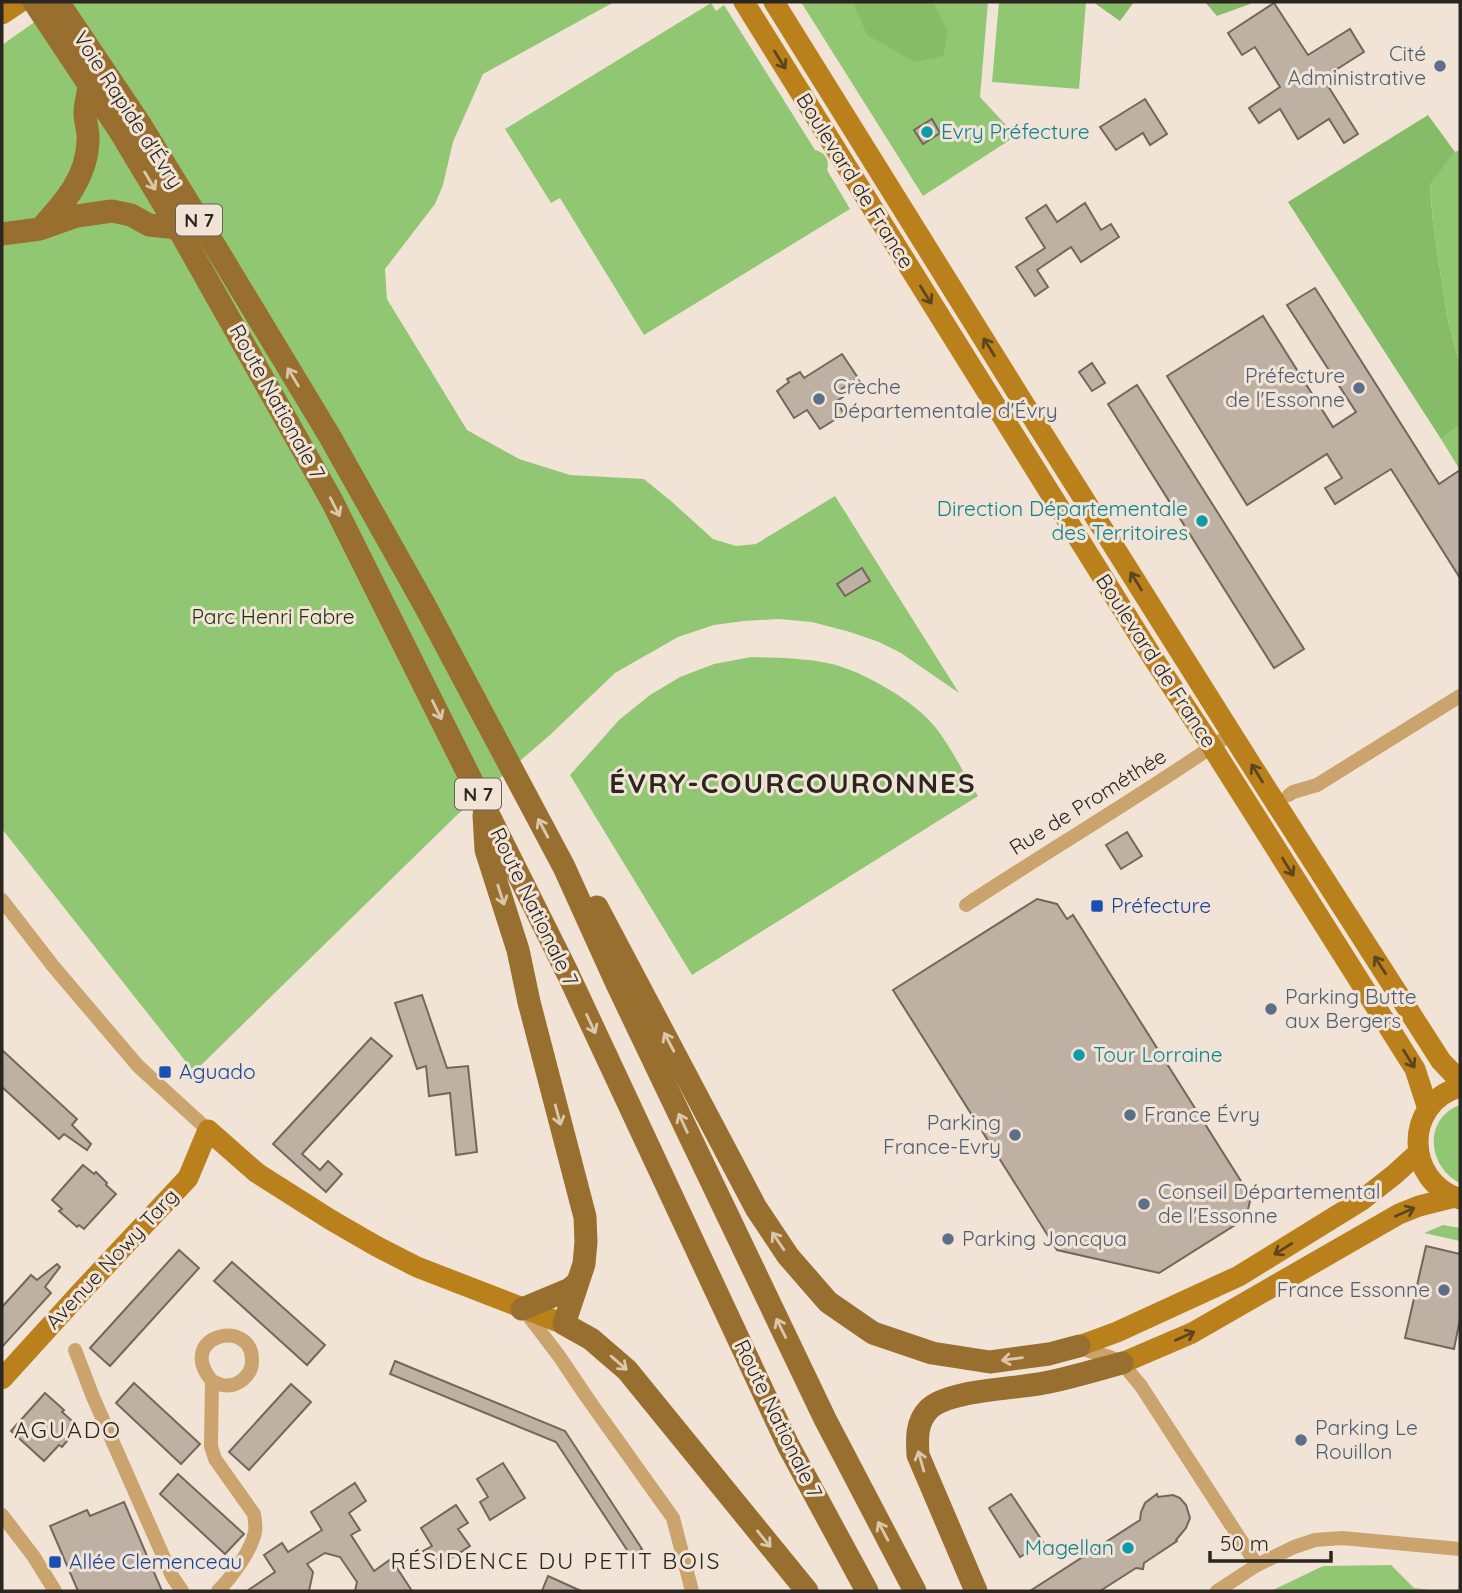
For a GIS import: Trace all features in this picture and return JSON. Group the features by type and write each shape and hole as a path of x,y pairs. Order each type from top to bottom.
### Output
{"main road":[{"path":"2,14 20,2"},
{"name":"Boulevard de France","path":"744,2 1153,658 1415,1069 1428,1109"},
{"name":"Boulevard de France","path":"774,2 1232,733 1441,1060 1460,1081"},
{"name":"Route Nationale 7","path":"50,8 89,86 121,133 178,228 332,501 568,974 788,1445 867,1591"},
{"name":"Voie Rapide d'Évry","path":"50,8 140,124 329,435"},
{"path":"40,229 66,200 84,166 88,141 85,114 89,86"},
{"path":"2,234 40,229 77,216 112,211 131,215 149,225 178,228"},
{"name":"Route Nationale 7","path":"329,435 424,604 564,867 825,1419 915,1591"},
{"path":"484,805 486,850 519,950 528,1002 585,1217 584,1264 564,1324"},
{"path":"564,867 588,889 756,1208 788,1256 828,1302 873,1333 932,1353 990,1362 1049,1354 1117,1332 1239,1276 1362,1200 1418,1153"},
{"path":"1457,1198 1441,1190 1431,1180 1423,1167 1417,1141 1422,1119 1428,1109 1444,1094 1460,1087"},
{"path":"208,1130 257,1173 376,1246 417,1267 564,1324 591,1339 627,1370 807,1591"},
{"name":"Avenue Nowy Targ","path":"2,1379 188,1178 208,1130"},
{"path":"976,1591 918,1455 917,1432 921,1419 929,1409 944,1399 1045,1383 1122,1363 1192,1333 1399,1214 1419,1206 1457,1198"},
{"path":"522,1309 570,1289 577,1283"}],"street":[{"path":"1289,794 1317,785 1460,696"},
{"name":"Rue de Prométhée","path":"966,905 1232,733"},
{"path":"2,900 53,966 138,1066 208,1130"},
{"path":"522,1309 559,1356 673,1518 692,1591"},
{"path":"559,1356 564,1324"},
{"path":"1079,1346 1122,1363 1141,1386 1257,1565"},
{"path":"75,1350 87,1384 172,1576 182,1591"},
{"path":"212,1381 211,1446 215,1459 249,1505 255,1524 255,1533 246,1552 234,1573 218,1591"},
{"path":"2,1515 34,1557 55,1591"},
{"path":"1217,1591 1257,1565 1315,1540 1342,1538 1460,1549"}],"green space":[{"name":"Parc Henri Fabre","path":"63,2 614,2 483,74 453,142 443,185 435,204 385,269 387,299 467,430 519,459 570,475 644,479 713,539 736,546 756,544 835,496 959,693 901,653 879,642 812,622 779,619 744,621 714,625 678,637 615,673 550,735 457,815 194,1072 2,829 2,45"},
{"path":"801,2 988,2 980,97 1016,136 923,196"},
{"path":"853,2 933,2 948,32 943,56 915,62 867,35"},
{"path":"999,2 1086,2 1079,89 992,82"},
{"path":"1093,2 1134,2 1120,21"},
{"path":"1205,2 1251,2 1217,16"},
{"path":"711,3 716,11 724,5 815,150 826,157 827,170 850,209 644,335 560,198 551,203 505,129"},
{"path":"1428,115 1455,152 1430,184 1433,224 1447,316 1460,366 1460,425 1441,439 1288,202"},
{"path":"1460,150 1460,366 1447,316 1433,224 1430,183 1455,152"},
{"path":"1460,425 1460,470 1441,439"},
{"path":"751,657 802,659 832,664 888,689 915,708 936,728 978,796 692,975 570,775 619,720 650,695 680,677 714,664"},
{"path":"1460,1105 1460,1183 1449,1176 1441,1166 1434,1143 1440,1120 1448,1111"},
{"path":"1443,1225 1460,1228 1460,1241 1424,1233"},
{"path":"1391,1565 1414,1588 1437,1591 1271,1591 1323,1566"}],"building":[{"path":"1274,3 1308,55 1350,29 1364,52 1323,78 1358,134 1344,143 1329,119 1298,139 1280,109 1259,123 1249,108 1280,87 1255,47 1242,55 1228,33"},
{"path":"1145,99 1167,134 1150,145 1143,133 1116,150 1100,127"},
{"name":"Evry Préfecture","path":"932,119 940,133 923,144 914,130"},
{"path":"1085,203 1101,230 1111,224 1119,237 1081,262 1071,247 1037,270 1048,287 1035,296 1016,267 1045,248 1026,218 1046,205 1057,222"},
{"path":"1315,288 1439,484 1460,470 1460,578 1391,469 1335,504 1325,488 1342,478 1327,454 1247,505 1167,376 1263,316 1333,427 1356,412 1287,305"},
{"path":"842,354 858,378 839,391 843,397 837,401 844,414 820,429 807,410 794,418 777,391 789,382 787,379 800,372 804,378"},
{"path":"1092,363 1105,383 1092,391 1079,372"},
{"name":"Direction Départementale des Territoires","path":"1137,385 1304,649 1274,668 1108,404"},
{"path":"862,568 870,581 845,596 837,584"},
{"path":"1127,832 1142,856 1121,869 1106,845"},
{"path":"1037,899 1057,904 1067,919 1073,915 1251,1197 1246,1218 1159,1273 1057,1250 893,990"},
{"path":"422,995 447,1068 468,1066 477,1152 456,1155 450,1093 429,1096 426,1066 417,1069 395,1003"},
{"path":"371,1038 392,1056 302,1154 320,1170 328,1161 342,1174 326,1192 273,1144"},
{"path":"2,1050 77,1119 72,1125 91,1144 87,1150 64,1134 59,1139 2,1087"},
{"path":"83,1165 94,1174 96,1172 116,1194 84,1229 79,1225 77,1227 59,1211 62,1209 52,1200"},
{"name":"France Essonne","path":"1426,1246 1460,1254 1460,1319 1454,1349 1405,1338"},
{"path":"179,1250 199,1268 110,1366 90,1348"},
{"path":"232,1262 325,1345 307,1365 214,1281"},
{"path":"57,1264 60,1267 45,1287 51,1293 2,1347 2,1307 31,1275 37,1280"},
{"path":"395,1361 565,1431 642,1549 631,1556 556,1442 390,1374"},
{"path":"134,1383 200,1444 181,1464 116,1403"},
{"path":"291,1384 311,1402 249,1470 229,1452"},
{"path":"45,1393 79,1427 62,1447 59,1445 44,1461 11,1431"},
{"path":"503,1463 525,1498 490,1520 480,1502 488,1497 477,1479"},
{"path":"178,1474 244,1534 225,1554 160,1494"},
{"path":"355,1483 366,1501 349,1513 360,1530 351,1535 374,1571 391,1559 412,1591 355,1591 357,1582 340,1557 325,1553 307,1564 313,1572 309,1591 247,1591 275,1572 264,1555 282,1543 288,1552 322,1530 311,1512"},
{"path":"1011,1494 1043,1542 1020,1557 989,1508"},
{"name":"Magellan","path":"1157,1494 1158,1497 1173,1495 1180,1498 1186,1505 1190,1518 1177,1541 1144,1563 1143,1569 1136,1568 1100,1591 1030,1591 1140,1520 1145,1503"},
{"path":"124,1502 162,1591 78,1591 50,1526 87,1510 90,1516"},
{"path":"456,1505 468,1523 458,1529 470,1546 435,1569 423,1551 432,1546 421,1528"},
{"path":"548,1576 581,1591 542,1591"}],"place":[{"name":"Cité Administrative","path":"1440,66"},
{"name":"Evry Préfecture","path":"927,132"},
{"name":"Préfecture de l'Essonne","path":"1359,388"},
{"name":"Crèche Départementale d'Évry","path":"819,399"},
{"name":"Direction Départementale des Territoires","path":"1202,521"},
{"name":"Préfecture","path":"1097,906"},
{"name":"Parking Butte aux Bergers","path":"1271,1009"},
{"name":"Tour Lorraine","path":"1079,1055"},
{"name":"Aguado","path":"165,1072"},
{"name":"France Évry","path":"1130,1115"},
{"name":"Parking France-Evry","path":"1015,1135"},
{"name":"Conseil Départemental de l'Essonne","path":"1144,1204"},
{"name":"Parking Joncqua","path":"948,1239"},
{"name":"France Essonne","path":"1444,1290"},
{"name":"Parking Le Rouillon","path":"1301,1440"},
{"name":"Magellan","path":"1128,1548"},
{"name":"Allée Clemenceau","path":"55,1562"}],"district":[{"name":"ÉVRY-COURCOURONNES","path":"793,783"},
{"name":"AGUADO","path":"68,1430"},
{"name":"RÉSIDENCE DU PETIT BOIS","path":"556,1561"}]}
